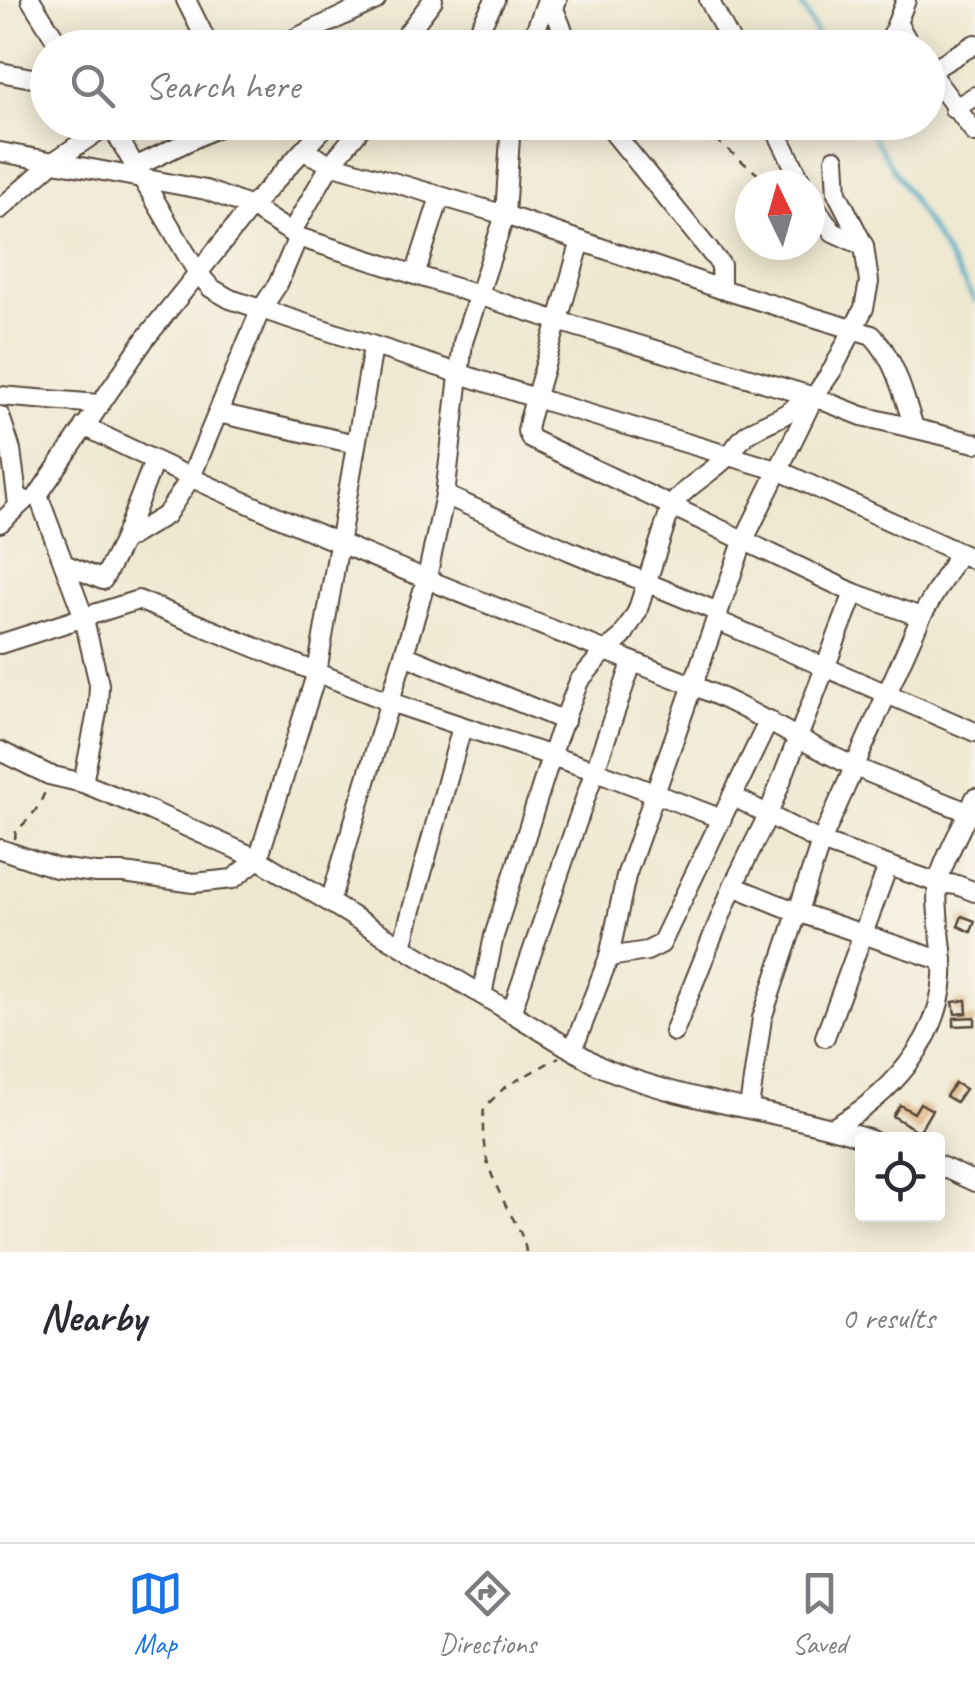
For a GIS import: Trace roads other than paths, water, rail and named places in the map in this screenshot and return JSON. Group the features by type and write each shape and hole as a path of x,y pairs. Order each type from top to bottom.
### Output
{"street":[{"path":"31,0 50,30"},
{"path":"186,0 201,30"},
{"path":"410,30 432,0"},
{"path":"479,30 495,0"},
{"path":"536,30 547,0"},
{"path":"557,0 554,8 563,30"},
{"path":"709,0 725,30"},
{"path":"895,30 906,0"},
{"path":"309,30 363,2"},
{"path":"898,23 902,30"},
{"path":"945,61 975,44"},
{"path":"0,72 30,78"},
{"path":"945,96 975,134"},
{"path":"954,109 975,96"},
{"path":"0,209 53,162 85,140"},
{"path":"120,140 210,288 260,311 780,471 967,556 922,618 821,842 762,1018 749,1108"},
{"path":"138,172 196,140"},
{"path":"0,523 18,504 38,495 99,404 197,272 313,140"},
{"path":"123,541 166,515 191,476 260,311 278,284 295,235 331,164 351,140"},
{"path":"330,902 427,577 445,494 463,342 505,215 510,140"},
{"path":"620,140 722,265 720,289"},
{"path":"781,140 796,170"},
{"path":"303,151 331,164 505,215 720,289 872,335 884,347 914,426"},
{"path":"0,152 138,172 206,190 251,207 295,235 415,275 810,396 862,416 975,444"},
{"path":"482,996 494,936 579,681 622,637 648,583 671,508 742,438 795,410 810,396 833,369 864,308 869,282 864,246 837,194 834,159"},
{"path":"415,275 440,197"},
{"path":"825,220 833,232 864,246"},
{"path":"581,241 535,398 527,430 531,439 854,593 922,618"},
{"path":"2,850 56,868 124,872 194,883 233,879 258,859 317,672 373,347"},
{"path":"0,396 99,404"},
{"path":"573,1049 609,957 626,876 717,616 744,542 780,471 810,396"},
{"path":"218,412 356,444"},
{"path":"0,416 11,450 18,504"},
{"path":"84,426 339,543 694,686 769,720 853,766 973,809 938,883 943,978 934,1017 896,1080 866,1110 834,1127"},
{"path":"102,580 123,541 154,461"},
{"path":"445,494 648,583 885,696 975,732"},
{"path":"38,495 83,615 99,684 83,783"},
{"path":"64,564 138,600 390,702 596,771 722,819"},
{"path":"674,1032 733,886 768,816 854,593"},
{"path":"0,644 138,600"},
{"path":"404,655 565,720"},
{"path":"511,1013 632,663"},
{"path":"609,957 647,951 661,944 769,720"},
{"path":"402,946 462,728"},
{"path":"0,752 49,775 83,783 258,859 599,1066 642,1085 855,1134"},
{"path":"732,796 821,842 975,892"},
{"path":"825,1037 888,866"},
{"path":"733,886 942,961"},
{"path":"945,1168 975,1182"}],"waterway":[{"path":"799,0 815,30"},
{"path":"875,140 975,301"}]}
